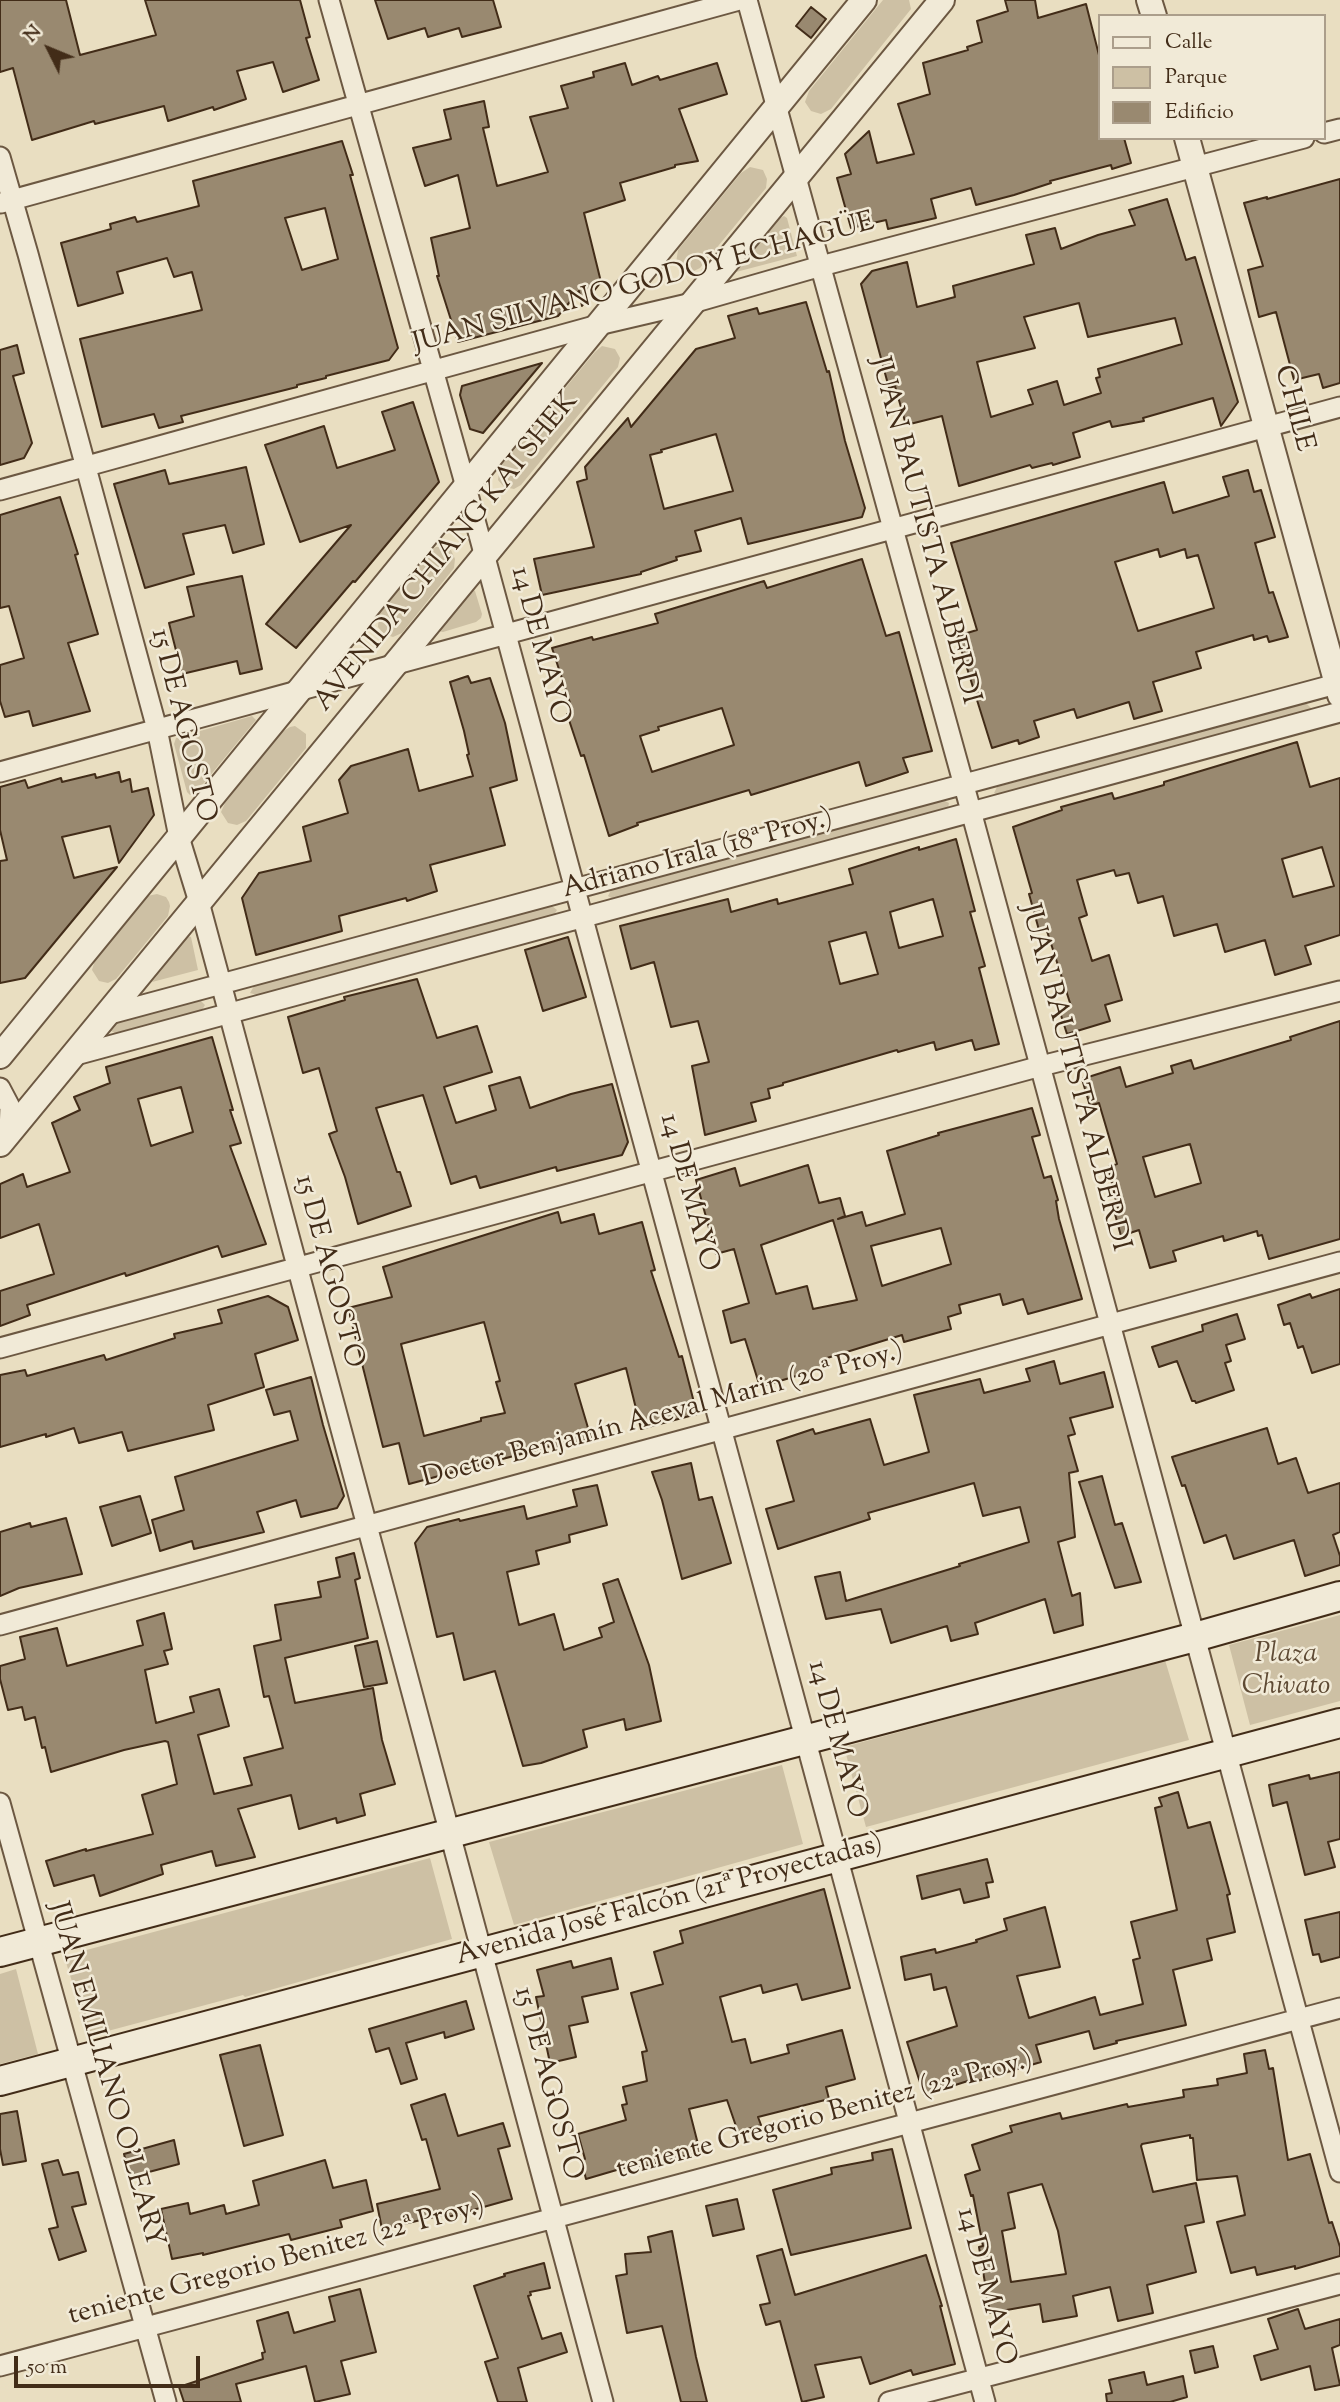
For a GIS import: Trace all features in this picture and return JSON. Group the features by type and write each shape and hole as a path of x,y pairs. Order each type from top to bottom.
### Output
{"main road":[{"path":"0,1952 1195,1637 1340,1596"},
{"name":"Avenida José Falcón (21ª Proyectadas)","path":"0,2081 1340,1723"}],"street":[{"name":"14 DE MAYO","path":"329,0 466,487 985,2402"},
{"path":"6,201 739,0"},
{"name":"JUAN BAUTISTA ALBERDI","path":"747,0 1041,1066 1340,2172"},
{"name":"AVENIDA CHIANG KAI SHEK","path":"0,1056 864,0"},
{"name":"AVENIDA CHIANG KAI SHEK","path":"4,1138 942,0"},
{"name":"CHILE","path":"1188,140 1339,688"},
{"name":"JUAN SILVANO GODOY ECHAGÜE","path":"0,490 598,325 692,303 821,266 1296,140"},
{"name":"15 DE AGOSTO","path":"0,157 6,201 84,466 157,729 179,837 199,902 603,2402"},
{"path":"0,772 1340,407"},
{"name":"Adriano Irala (18ª Proy.)","path":"106,1015 964,784 1339,688"},
{"name":"Adriano Irala (18ª Proy.)","path":"72,1056 1340,712"},
{"path":"0,1348 1041,1066 1340,991"},
{"path":"0,1088 10,1107 4,1138"},
{"name":"Doctor Benjamín Aceval Marin (20ª Proy.)","path":"0,1625 1340,1262"},
{"name":"JUAN EMILIANO O'LEARY","path":"0,1804 166,2402"},
{"name":"teniente Gregorio Benitez (22ª Proy.)","path":"0,2366 1340,2008"},
{"path":"889,2402 1340,2284"}],"green space":[{"path":"883,0 909,0 911,9 831,109 821,114 811,111 805,102 809,91"},
{"path":"750,167 763,170 767,179 766,188 700,268 692,272 683,270 676,263 678,250 741,173"},
{"path":"780,218 787,218 797,256 736,272"},
{"path":"602,346 615,349 620,358 618,367 521,485 514,489 504,487 498,480 500,467"},
{"path":"436,547 451,550 455,559 454,568 402,633 393,637 384,634 378,627 379,613"},
{"path":"472,589 475,591 481,618 443,632 438,631"},
{"path":"1306,703 1311,711 999,795 994,793 997,787"},
{"path":"252,716 256,720 194,795 190,795 174,744 176,738"},
{"path":"295,726 306,734 306,748 246,821 237,825 228,823 221,812 225,803 282,732"},
{"path":"943,800 949,803 945,810 613,899 608,896 611,890"},
{"path":"157,894 166,897 169,902 168,916 116,979 108,983 99,981 92,970 95,960 147,896"},
{"path":"552,906 557,910 554,915 257,995 250,993 254,986"},
{"path":"188,936 191,937 198,970 152,982"},
{"path":"200,1000 205,1005 202,1010 115,1033 109,1030 113,1024"},
{"name":"Plaza Chivato","path":"1340,1615 1340,1701 1250,1725 1229,1645"},
{"path":"1165,1660 1189,1740 866,1827 844,1747"},
{"path":"782,1765 803,1844 514,1925 489,1842"},
{"path":"430,1858 452,1939 245,1997 243,1995 89,2036 64,1956"},
{"path":"16,1969 38,2054 0,2064 0,1974"}],"building":[{"path":"0,0 66,0 80,55 156,35 145,0 300,0 310,37 306,38 319,80 283,92 273,62 237,71 246,99 214,110 213,107 168,121 164,106 95,124 94,121 32,140 13,68 0,72"},
{"path":"375,0 493,0 501,27 462,37 459,28 428,37 425,28 388,39"},
{"path":"1005,0 1035,0 1038,18 1086,4 1098,51 1098,140 1125,140 1131,163 1112,169 1111,165 1050,181 1051,183 976,205 971,188 931,199 936,218 888,229 886,220 851,228 837,178 851,174 845,154 869,131 877,163 914,154 898,104 930,94 923,63 968,50 967,47 982,42 977,21 1008,11"},
{"path":"811,7 826,19 811,38 796,26"},
{"path":"625,63 632,85 658,76 660,80 717,63 727,94 679,109 698,161 675,165 620,183 625,200 584,213 601,282 582,306 579,291 558,316 458,342 437,276 431,238 470,228 458,175 425,186 413,148 451,139 444,110 484,101 489,127 483,128 497,186 548,172 530,117 568,108 561,86 594,77 593,72"},
{"path":"342,141 398,348 389,360 326,376 297,387 181,416 183,422 159,428 154,414 102,427 80,339 202,310 192,272 174,277 167,258 117,272 123,293 78,306 61,243 111,229 110,224 135,217 137,222 199,206 193,181","holes":["325,208 338,259 302,270 285,218"]},
{"path":"1340,179 1340,383 1323,388 1319,374 1294,380 1276,312 1259,317 1248,270 1263,266 1244,203"},
{"path":"1167,199 1186,260 1195,257 1238,402 1221,426 1213,398 1143,418 1144,421 1112,427 1110,421 1073,433 1080,457 1053,465 1052,463 1032,468 1030,465 959,486 942,416 906,425 895,386 889,388 861,284 872,271 907,262 917,307 955,297 953,286 1034,264 1026,235 1055,228 1061,249 1135,225 1129,210","holes":["1079,303 1088,337 1175,318 1182,344 1098,369 1100,377 1096,378 1101,393 1064,405 1057,381 1028,390 1033,404 991,417 977,362 1035,348 1024,317"]},
{"path":"806,302 827,372 829,371 845,441 865,508 862,517 748,544 741,518 695,531 701,551 676,557 677,560 641,574 542,595 534,559 594,547 577,482 587,479 585,467 628,418 631,427 696,349 735,338 728,316 757,308 759,314","holes":["716,434 733,491 664,509 650,455"]},
{"path":"17,345 24,373 13,376 32,443 24,458 0,465 0,350"},
{"path":"542,363 483,433 470,429 460,395 462,386"},
{"path":"413,402 439,482 296,648 266,624 351,525 300,542 265,445 324,426 337,468 395,450 382,412"},
{"path":"246,467 264,544 233,553 225,525 183,534 194,574 145,588 114,484 165,470 169,484"},
{"path":"1248,470 1254,492 1261,490 1275,537 1255,543 1269,593 1273,592 1288,637 1269,642 1267,636 1254,640 1253,635 1196,652 1201,668 1153,682 1162,711 1134,719 1129,702 1077,718 1074,709 1034,721 1039,737 1019,744 1018,740 992,748 957,636 977,630 951,543 1164,482 1173,513 1229,496 1223,477","holes":["1158,549 1160,557 1185,549 1187,558 1198,555 1214,608 1138,631 1115,562"]},
{"path":"60,497 78,554 75,555 98,634 68,643 90,711 33,726 29,711 5,717 0,701 0,665 24,658 9,606 0,608 0,515"},
{"path":"862,559 886,636 899,632 932,751 903,758 908,772 866,786 859,762 751,795 749,790 637,823 638,825 609,836 584,755 581,756 567,714 573,712 552,648 658,623 655,614 764,581 767,588","holes":["722,708 734,745 652,772 640,736 659,730 658,727"]},
{"path":"242,576 262,669 240,674 237,661 182,674 169,623 194,616 187,587"},
{"path":"468,676 471,683 490,678 505,723 517,780 490,788 505,845 430,865 437,891 407,901 406,898 339,916 342,931 256,955 242,898 259,873 311,861 303,827 348,813 339,780 351,766 408,749 419,791 473,776 450,682"},
{"path":"1297,742 1310,787 1340,778 1340,935 1305,946 1311,964 1275,975 1265,940 1225,952 1217,924 1174,936 1163,896 1138,903 1129,873 1116,876 1114,870 1077,880 1087,915 1079,918 1092,961 1109,955 1122,1000 1105,1005 1110,1021 1067,1034 1059,1009 1071,1006 1046,928 1039,930 1029,894 1032,893 1013,827 1062,810 1061,807 1112,793 1114,799 1164,785 1164,782","holes":["1322,847 1334,886 1293,897 1282,859"]},
{"path":"119,772 121,782 130,779 132,792 148,788 154,815 119,863 110,826 62,837 74,878 117,867 25,978 0,983 0,861 7,860 0,830 0,787 25,780 28,788 61,778 62,782 95,774 96,778"},
{"path":"956,839 975,911 970,912 985,966 979,968 999,1044 975,1050 972,1040 936,1050 934,1042 783,1083 768,1089 770,1098 751,1103 756,1121 705,1135 692,1066 709,1062 698,1021 671,1027 654,962 631,969 620,926 728,899 731,912 777,899 778,904 853,884 849,869 919,847 919,850","holes":["933,899 943,936 899,948 890,912","866,932 878,974 840,984 829,942"]},
{"path":"568,937 586,997 543,1011 525,950"},
{"path":"417,979 437,1038 477,1026 492,1072 444,1087 456,1123 496,1110 489,1086 520,1077 530,1108 612,1084 628,1142 622,1155 557,1171 556,1167 480,1188 476,1176 451,1184 423,1095 376,1108 411,1206 358,1224 329,1134 337,1131 319,1068 303,1073 288,1017 345,1000 344,997"},
{"path":"1340,1021 1340,1239 1269,1259 1262,1235 1258,1236 1257,1231 1224,1241 1223,1236 1173,1251 1176,1261 1150,1268 1139,1230 1121,1236 1115,1214 1119,1213 1108,1167 1117,1164 1099,1103 1090,1106 1082,1079 1120,1067 1126,1087 1173,1073 1171,1066 1191,1060 1194,1069 1291,1040 1290,1037","holes":["1190,1144 1201,1183 1155,1197 1143,1157"]},
{"path":"212,1037 241,1143 230,1146 266,1244 222,1257 218,1246 126,1276 125,1273 27,1305 30,1315 0,1326 0,1291 54,1274 39,1224 0,1238 0,1184 23,1174 27,1187 70,1172 52,1123 80,1110 74,1097 110,1083 106,1067","holes":["181,1087 193,1132 151,1146 138,1099"]},
{"path":"1032,1108 1040,1135 1032,1137 1044,1178 1051,1176 1058,1200 1059,1219 1082,1299 1028,1314 1023,1299 1003,1305 1000,1294 959,1305 961,1313 948,1317 951,1329 904,1342 902,1335 827,1358 829,1366 760,1387 745,1339 731,1343 723,1311 749,1303 734,1249 716,1254 696,1180 735,1168 740,1186 808,1165 819,1203 840,1198 845,1216 838,1219 862,1212 866,1226 905,1214 887,1151 939,1135 938,1133","holes":["833,1220 857,1300 813,1309 807,1286 776,1294 761,1245","941,1228 951,1264 882,1286 871,1246"]},
{"path":"558,1212 561,1223 594,1214 599,1234 642,1222 655,1270 651,1271 679,1357 682,1356 697,1414 641,1429 626,1368 575,1384 591,1438 409,1484 399,1443 383,1447 348,1308 392,1297 383,1267","holes":["484,1322 500,1381 496,1382 505,1413 424,1436 401,1344"]},
{"path":"1340,1289 1340,1364 1312,1373 1303,1346 1298,1348 1290,1323 1284,1325 1278,1305 1310,1294 1312,1298"},
{"path":"268,1296 288,1307 298,1340 255,1354 264,1387 208,1405 214,1430 128,1451 122,1432 79,1443 74,1428 0,1447 0,1375 25,1370 27,1376 104,1355 106,1360 175,1338 174,1334 222,1323 218,1310"},
{"path":"1237,1314 1245,1339 1226,1345 1231,1361 1225,1363 1234,1390 1196,1403 1192,1401 1177,1361 1159,1367 1152,1347 1203,1331 1202,1325"},
{"path":"1054,1361 1060,1384 1104,1372 1113,1407 1070,1418 1075,1434 1068,1436 1078,1471 1069,1473 1075,1537 1058,1542 1072,1596 1080,1593 1083,1625 1054,1633 1045,1599 975,1623 978,1634 951,1641 947,1626 891,1643 881,1609 826,1619 815,1577 840,1572 846,1601 960,1566 959,1564 1029,1542 1020,1507 983,1516 974,1483 868,1513 870,1519 778,1549 766,1509 794,1501 777,1441 813,1429 815,1434 870,1419 884,1465 929,1452 914,1395 980,1379 984,1393 1030,1381 1026,1369"},
{"path":"311,1377 344,1496 337,1508 301,1517 296,1500 257,1512 264,1532 194,1549 192,1541 160,1551 152,1520 184,1510 175,1477 298,1440 290,1411 274,1415 266,1390"},
{"path":"1267,1428 1278,1464 1296,1458 1308,1493 1340,1483 1340,1532 1333,1535 1340,1565 1305,1576 1294,1540 1234,1559 1226,1535 1204,1543 1185,1485 1182,1486 1172,1457"},
{"path":"691,1463 699,1500 712,1497 731,1563 682,1579 652,1472"},
{"path":"1102,1476 1115,1525 1122,1523 1141,1582 1115,1588 1079,1482"},
{"path":"597,1485 607,1525 569,1535 570,1542 536,1551 539,1564 507,1572 519,1625 554,1614 564,1650 602,1637 599,1628 614,1622 603,1584 618,1579 649,1665 661,1721 626,1730 624,1719 583,1730 587,1747 541,1763 523,1766 495,1671 464,1680 453,1633 437,1637 415,1543 427,1527 459,1519 460,1521 524,1506 527,1519 577,1506 573,1490"},
{"path":"140,1496 151,1533 112,1546 100,1507"},
{"path":"66,1518 82,1574 19,1588 0,1596 0,1532 30,1523 31,1527"},
{"path":"354,1553 360,1578 355,1580 368,1638 285,1658 295,1703 373,1688 382,1740 395,1784 360,1794 365,1815 337,1823 336,1818 299,1829 291,1795 238,1809 255,1857 216,1866 212,1851 161,1865 163,1874 100,1896 94,1875 54,1886 46,1861 153,1834 142,1795 177,1784 168,1742 165,1741 51,1772 35,1717 25,1720 22,1707 8,1710 0,1679 0,1666 25,1659 20,1637 57,1628 67,1666 143,1645 137,1621 164,1613 172,1649 164,1651 168,1664 145,1670 156,1723 194,1712 190,1697 219,1689 229,1726 198,1735 214,1794 252,1785 244,1758 283,1748 269,1696 264,1697 254,1646 281,1640 275,1605 321,1597 318,1582 340,1577 336,1558"},
{"path":"377,1641 387,1683 364,1687 355,1646"},
{"path":"1340,1772 1340,1839 1328,1842 1335,1867 1305,1875 1287,1802 1273,1806 1269,1785 1309,1775 1310,1779"},
{"path":"1178,1792 1188,1828 1210,1822 1230,1894 1227,1895 1235,1932 1207,1939 1212,1960 1173,1970 1186,2025 1116,2041 1117,2043 1094,2049 1089,2031 1036,2045 1041,2062 924,2095 907,2042 957,2026 946,1987 934,1990 931,1974 905,1980 901,1957 935,1949 936,1953 977,1942 976,1940 1007,1930 1004,1919 1045,1907 1060,1967 1017,1976 1029,2018 1095,1997 1100,2015 1143,2004 1133,1960 1140,1958 1131,1922 1177,1910 1155,1808 1162,1806 1159,1798"},
{"path":"987,1859 993,1882 986,1883 989,1897 964,1903 960,1889 922,1899 917,1876"},
{"path":"824,1889 850,1988 802,2000 797,1984 763,1993 761,1985 720,1997 732,2042 745,2039 751,2063 789,2053 787,2045 842,2030 855,2079 826,2087 829,2099 758,2117 761,2125 738,2132 727,2100 689,2109 700,2152 638,2168 637,2164 586,2179 581,2160 585,2159 578,2134 626,2120 622,2105 627,2104 623,2087 647,2081 642,2052 647,2051 631,1993 663,1984 654,1952 683,1943 680,1931"},
{"path":"1340,1912 1340,1957 1321,1962 1319,1954 1313,1955 1305,1920"},
{"path":"611,1958 618,1989 582,1997 588,2022 569,2026 576,2057 550,2063 536,1997 544,1996 537,1970 571,1961 573,1968"},
{"path":"466,2001 474,2029 445,2038 444,2032 406,2043 417,2079 401,2084 389,2048 376,2052 369,2029"},
{"path":"260,2045 283,2135 244,2146 220,2055"},
{"path":"1265,2050 1269,2069 1273,2068 1288,2160 1310,2154 1329,2223 1332,2222 1340,2247 1340,2256 1295,2269 1295,2266 1257,2275 1255,2267 1231,2273 1217,2222 1245,2215 1237,2176 1197,2180 1193,2138 1190,2138 1190,2135 1141,2146 1153,2192 1196,2183 1204,2222 1185,2226 1196,2272 1147,2285 1153,2313 1118,2321 1110,2287 1073,2296 1077,2316 1043,2322 1040,2304 990,2313 979,2247 983,2246 973,2195 971,2196 965,2175 980,2170 972,2145 1012,2132 1010,2126 1060,2113 1062,2119 1127,2104 1128,2107 1184,2097 1183,2090 1218,2085 1217,2079 1247,2073 1244,2054","holes":["1042,2184 1058,2231 1066,2274 1011,2282 1002,2231 1015,2228 1008,2193"]},
{"path":"445,2094 458,2136 503,2123 510,2146 498,2149 512,2199 448,2217 447,2214 382,2229 377,2204 440,2189 426,2139 422,2140 411,2105"},
{"path":"17,2111 26,2161 3,2165 0,2114"},
{"path":"174,2140 179,2164 130,2177 124,2154"},
{"path":"892,2149 911,2228 791,2255 773,2190 832,2174 831,2168 873,2160 872,2153"},
{"path":"58,2160 63,2175 78,2172 86,2204 72,2207 86,2251 59,2260 49,2229 58,2227 42,2164"},
{"path":"325,2160 333,2188 366,2180 373,2211 340,2220 342,2227 291,2240 289,2234 203,2255 172,2259 161,2209 188,2203 190,2214 224,2205 226,2214 259,2205 253,2181"},
{"path":"737,2199 744,2229 713,2236 706,2206"},
{"path":"672,2231 707,2402 681,2402 662,2326 627,2333 616,2276 627,2274 625,2254 651,2252 648,2237"},
{"path":"782,2249 795,2295 926,2255 942,2306 955,2364 913,2375 911,2370 870,2384 861,2357 815,2365 824,2397 802,2402 780,2321 766,2325 760,2305 770,2303 757,2256"},
{"path":"544,2263 550,2288 530,2292 531,2295 528,2296 542,2339 561,2333 567,2352 518,2368 527,2402 498,2402 485,2362 498,2358 474,2286"},
{"path":"360,2289 376,2352 341,2361 350,2394 315,2402 306,2366 236,2384 241,2402 184,2402 179,2387 263,2359 262,2353 265,2352 257,2321 288,2312 294,2333 335,2321 329,2297"},
{"path":"1298,2309 1305,2329 1340,2319 1340,2345 1332,2348 1340,2385 1315,2390 1310,2366 1261,2380 1254,2356 1278,2349 1268,2319"},
{"path":"1213,2346 1218,2367 1195,2373 1190,2351"},
{"path":"1144,2372 1147,2385 1183,2376 1187,2397 1170,2402 1107,2402 1106,2394 1112,2393 1109,2380"}]}
